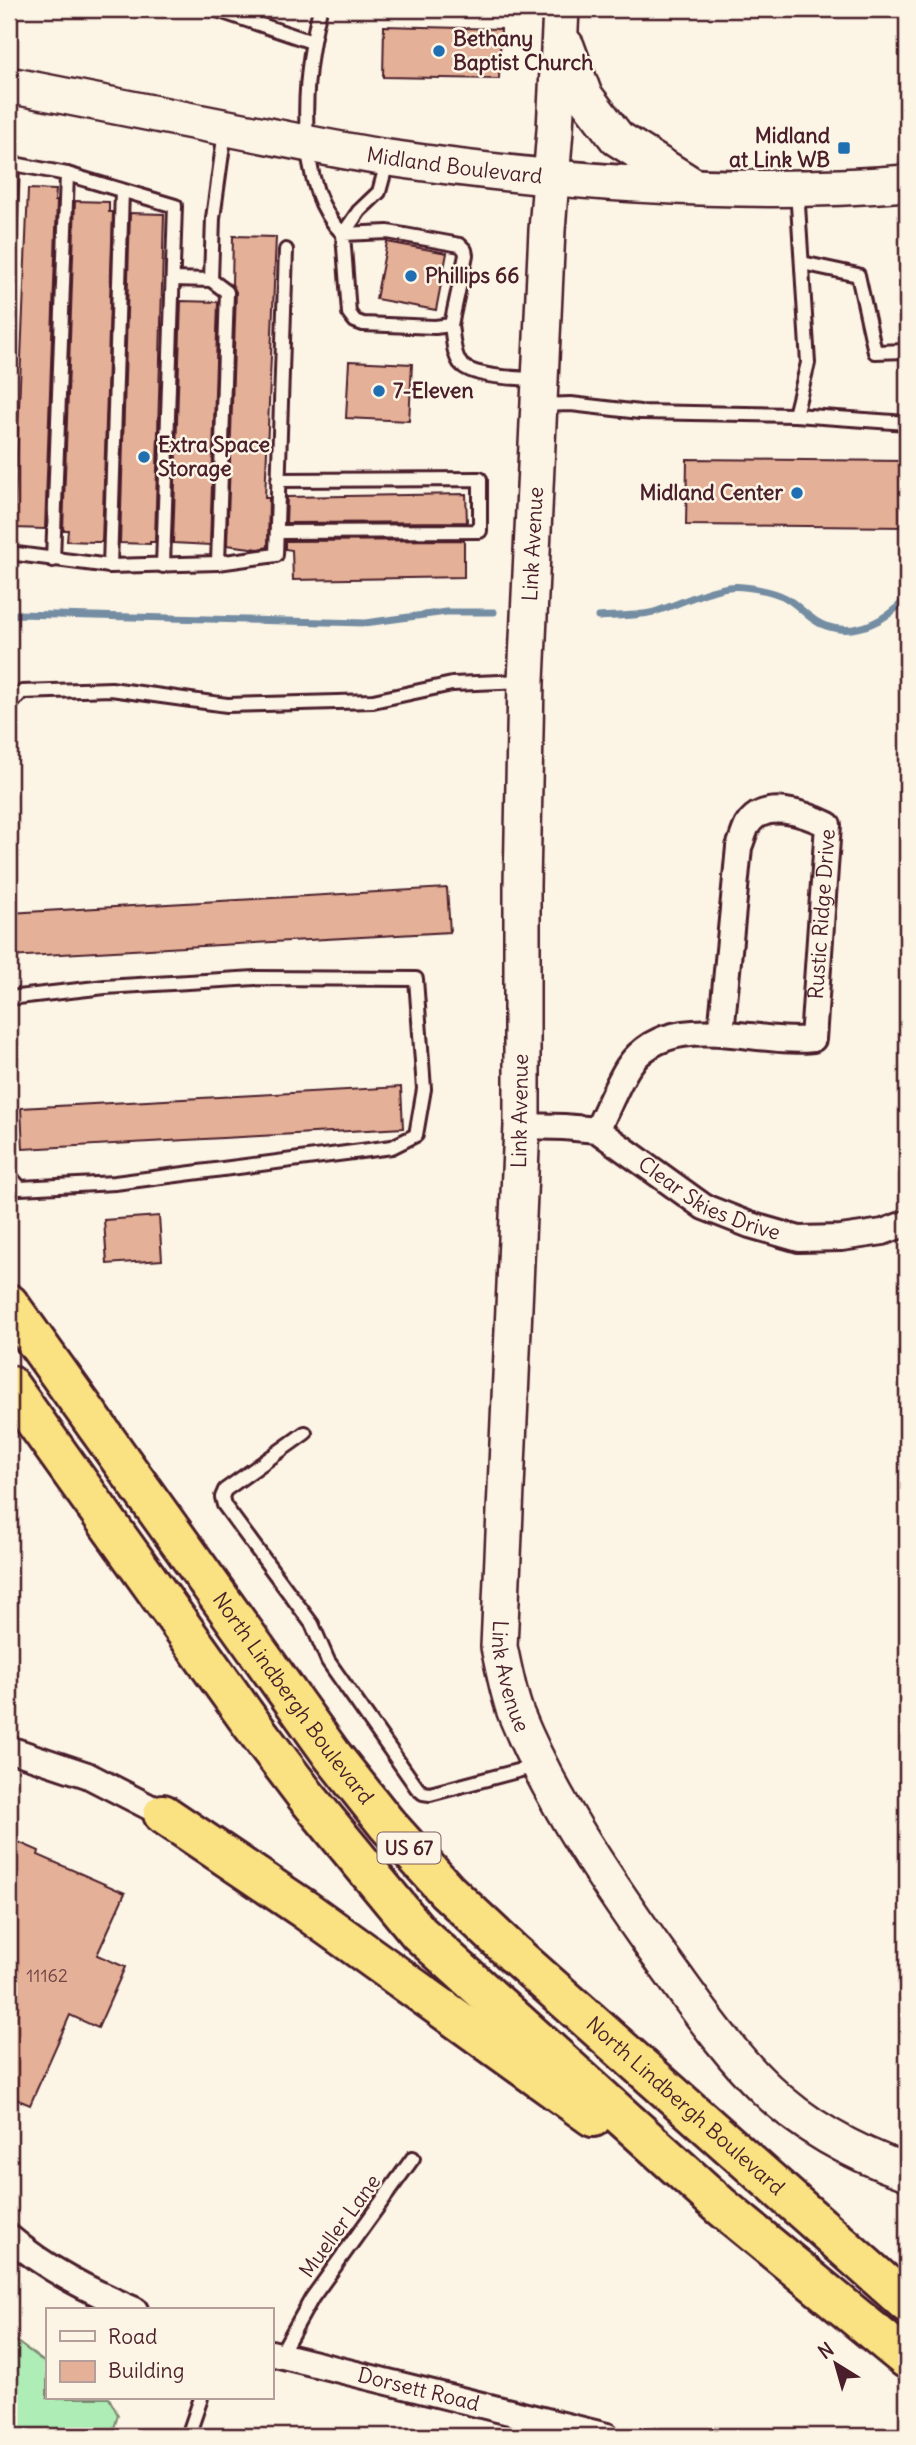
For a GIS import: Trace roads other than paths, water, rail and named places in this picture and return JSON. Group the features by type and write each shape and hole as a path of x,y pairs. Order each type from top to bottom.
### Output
{"highway":[{"name":"North Lindbergh Boulevard","path":"9,1304 332,1755 386,1823 447,1891 514,1954 907,2304"},
{"name":"US 67","path":"9,1385 250,1722 306,1796 419,1933 722,2207 907,2359"},
{"path":"163,1814 304,1909 722,2207"}],"street":[{"name":"Link Avenue","path":"561,19 526,681 522,1126 499,1647 515,1712 540,1765 590,1853 705,2019 766,2090 800,2118 832,2138 907,2172"},
{"path":"561,19 584,95 617,138 693,186"},
{"name":"Midland Boulevard","path":"9,85 388,158 551,177 693,186 797,188 849,188 907,183"},
{"name":"Rustic Ridge Drive","path":"597,1130 628,1068 638,1056 656,1043 681,1033 721,1033 795,1041 813,1039 828,825 806,814 783,810 761,813 748,824 739,847 721,1033"},
{"path":"522,1126 597,1130"},
{"name":"Clear Skies Drive","path":"597,1130 704,1207 750,1225 799,1239 883,1232 907,1223"},
{"path":"9,1749 87,1775 163,1814"},
{"path":"9,2237 30,2255 95,2294 130,2308"},
{"name":"Dorsett Road","path":"275,2354 607,2436"}],"lane":[{"path":"214,9 312,42"},
{"path":"320,9 312,42 306,143 314,187 333,225 343,234 388,232 460,245 465,250 451,325 456,354 461,365 472,371 510,378 571,404 640,412 795,415 907,423"},
{"path":"211,280 213,218 225,127"},
{"path":"388,158 379,192 359,211 343,234 349,313 355,321 363,324 435,327 451,325"},
{"path":"9,250 10,163 67,174 175,206 163,566"},
{"path":"53,560 67,174"},
{"path":"795,415 807,363 797,188"},
{"path":"110,566 122,191"},
{"path":"9,553 110,566 218,563 276,555 286,250"},
{"path":"802,263 858,275 875,352 907,351"},
{"path":"173,279 211,280 227,292 218,563"},
{"path":"277,532 480,531 480,479 278,480"},
{"path":"9,706 22,692 111,689 227,705 373,701 452,684 526,681"},
{"path":"9,998 105,986 255,978 416,979 424,1089 416,1135 392,1147 115,1183 20,1188 9,1175"},
{"path":"304,1433 225,1490 222,1497 224,1505 312,1624 328,1661 409,1778 423,1793 430,1794 540,1765"},
{"name":"Mueller Lane","path":"275,2354 413,2158"},
{"path":"188,2436 200,2400"}],"waterway":[{"path":"598,617 650,613 711,591 742,587 781,595 820,624 849,629 860,628 880,619 907,598"},
{"path":"9,616 18,614 365,623 446,612 494,612"}],"place":[{"name":"Bethany Baptist Church","path":"439,51"},
{"name":"Midland at Link WB","path":"844,148"},
{"name":"Phillips 66","path":"411,276"},
{"name":"7-Eleven","path":"379,391"},
{"name":"Extra Space Storage","path":"144,457"},
{"name":"Midland Center","path":"797,493"}]}
